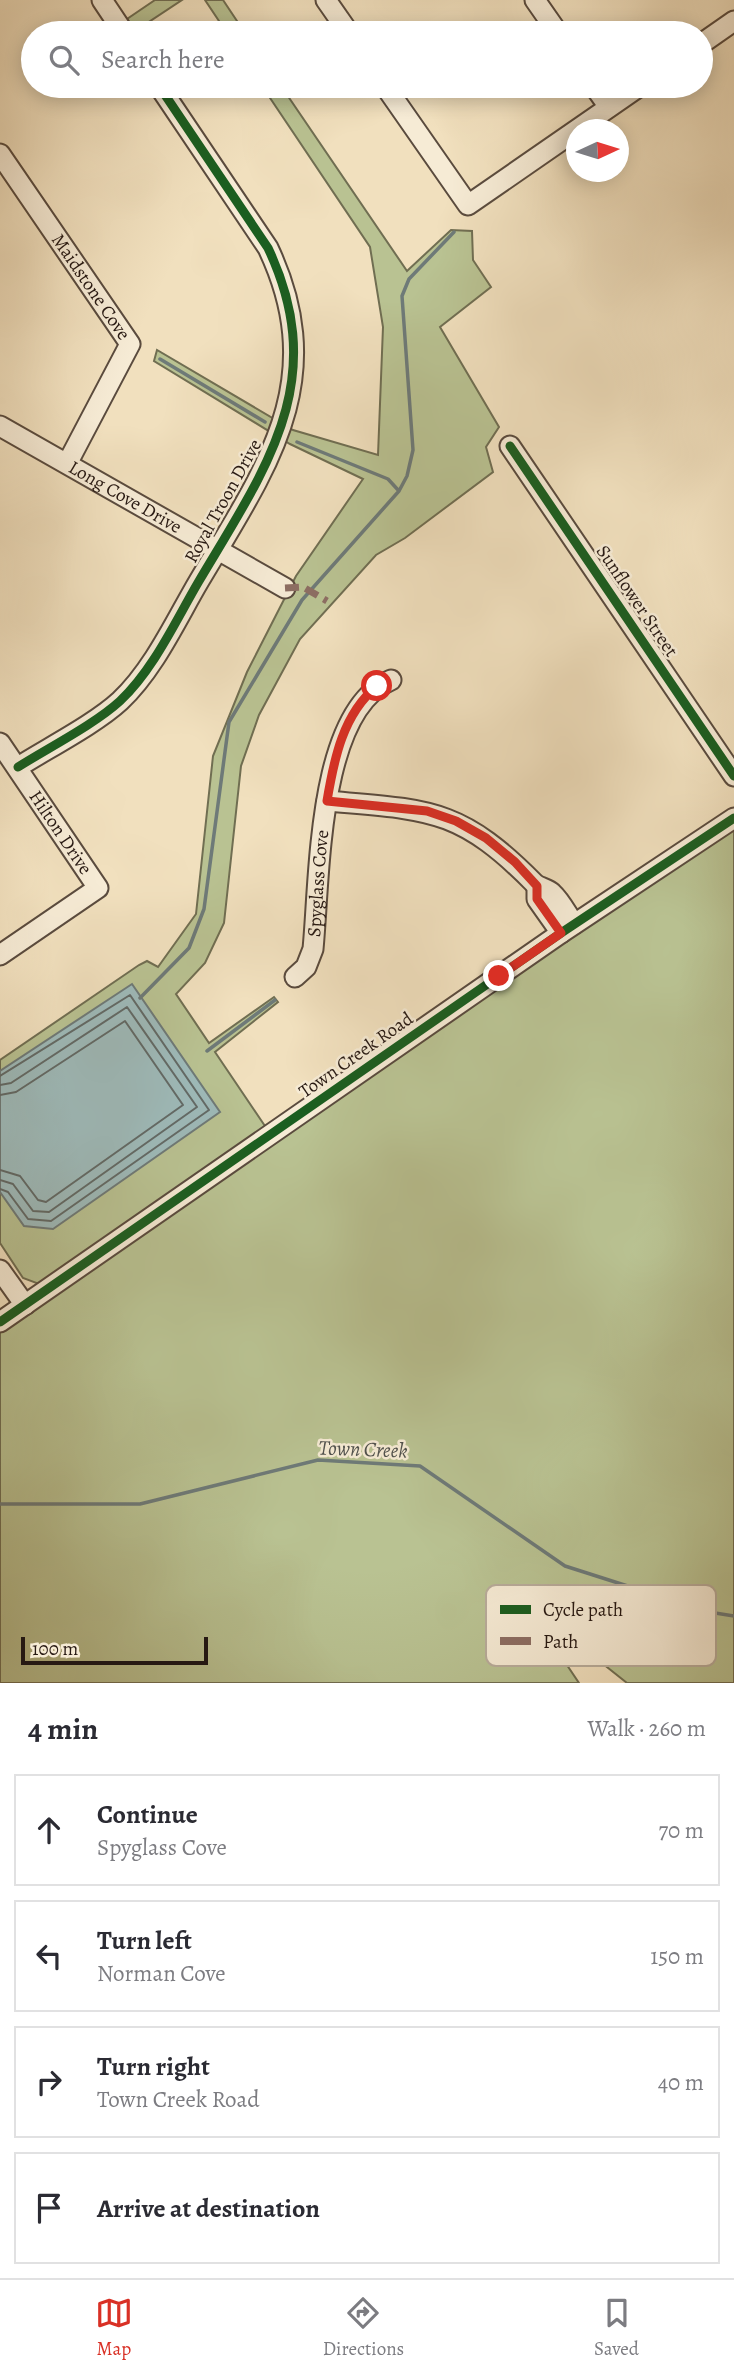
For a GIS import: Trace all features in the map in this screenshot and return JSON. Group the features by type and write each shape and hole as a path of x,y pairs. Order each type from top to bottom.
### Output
{"street":[{"path":"102,0 116,21"},
{"path":"326,0 341,21"},
{"path":"535,0 550,21"},
{"path":"713,36 734,21"},
{"name":"Royal Troon Drive","path":"18,767 120,701 147,666 264,468 289,403 295,354 292,320 282,277 268,248 167,98"},
{"path":"393,98 468,205 622,98"},
{"path":"602,98 608,107"},
{"name":"Maidstone Cove","path":"0,154 130,344 68,462"},
{"name":"Long Cove Drive","path":"0,426 68,462 285,588"},
{"name":"Sunflower Street","path":"510,446 734,776"},
{"name":"Spyglass Cove","path":"295,978 306,967 313,949 327,801 334,759 362,698 377,686 391,680"},
{"name":"Hilton Drive","path":"0,743 98,888 0,955"},
{"path":"327,801 427,811 456,821 486,838 515,862 537,886 551,892 567,928"},
{"name":"Town Creek Road","path":"0,1322 567,928 734,818"},
{"path":"0,1270 25,1305"}],"green space":[{"path":"155,0 182,0 150,21 127,19"},
{"path":"205,0 223,0 237,21 219,21"},
{"path":"270,98 289,98 407,271 451,230 472,231 473,260 491,287 440,327 499,427 486,447 493,472 405,538 376,555 300,639 259,715 241,766 224,923 205,963 176,994 209,1043 274,997 278,1002 215,1052 269,1132 39,1284 23,1278 0,1243 0,1060 139,965 147,961 158,967 196,914 213,756 247,672 296,576 363,479 290,444 154,361 157,350 293,430 378,455 383,327 370,247"},
{"path":"734,820 734,1683 627,1683 606,1666 716,1666 716,1585 486,1585 486,1666 568,1666 579,1683 0,1683 0,1330"}],"water":[{"path":"132,984 220,1112 53,1229 24,1226 0,1192 0,1071"}],"waterway":[{"path":"140,998 189,948 204,909 229,722 302,600 399,491 407,476 413,450 402,296 409,279 454,232"},
{"path":"160,359 265,422"},
{"path":"297,442 388,479 399,491"},
{"path":"207,1051 275,1000"},
{"name":"Town Creek","path":"0,1504 140,1504 318,1460 420,1466 565,1566 624,1585"},
{"name":"Town Creek","path":"716,1613 734,1616"}],"marked path":[{"path":"285,588 303,587 327,601"}],"cycle path":[{"path":"18,767 110,710 143,674 164,644 267,461 282,422 292,382 293,340 286,296 268,248 167,98"},
{"path":"510,446 734,776"},
{"path":"0,1322 561,933 734,818"}],"route":[{"path":"377,686 362,698 349,723 334,759 327,801 427,811 456,821 486,838 515,862 537,886 537,899 561,933 499,976"}]}
